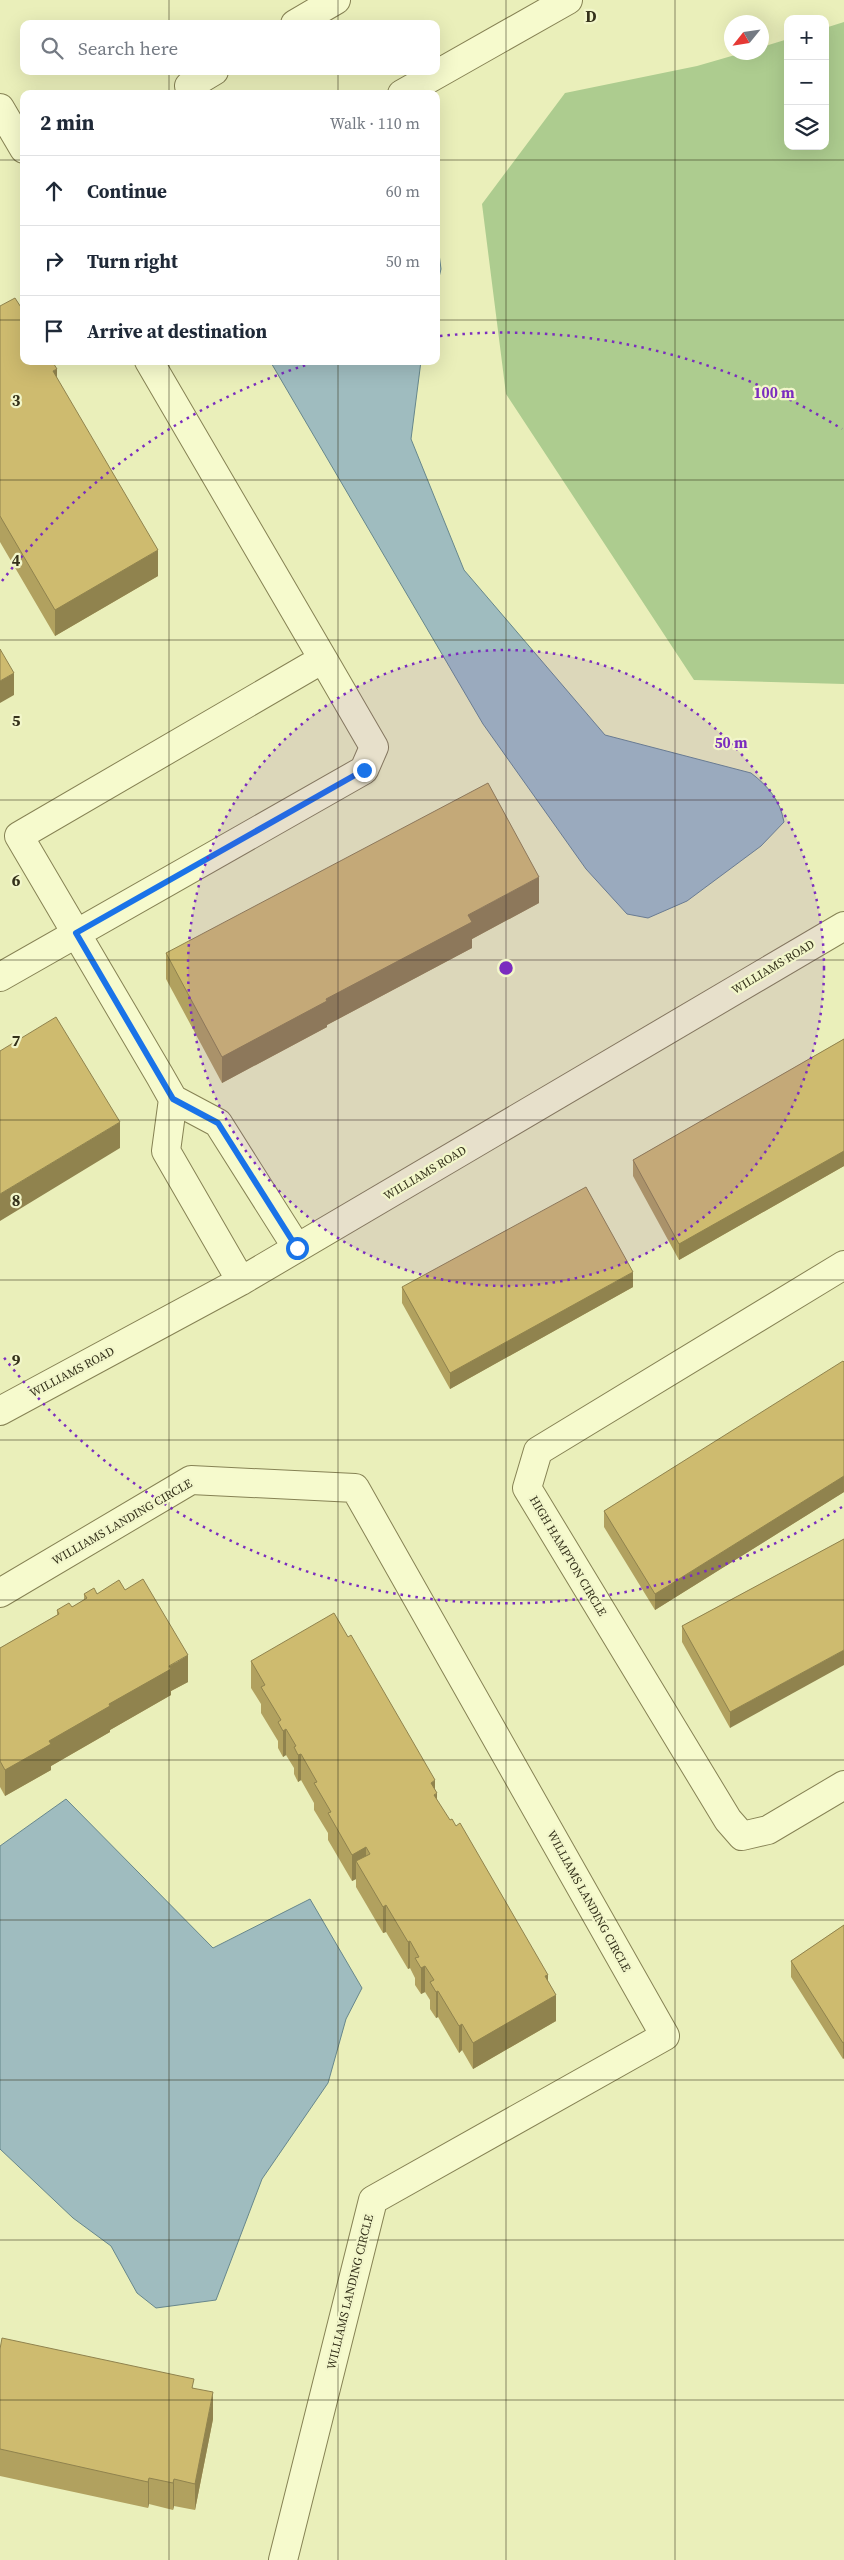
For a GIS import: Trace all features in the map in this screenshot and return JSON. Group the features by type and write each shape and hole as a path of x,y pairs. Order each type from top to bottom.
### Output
{"street":[{"path":"302,20 336,0"},
{"path":"440,72 568,0"},
{"path":"191,90 189,86 207,75"},
{"path":"409,90 436,75"},
{"path":"0,108 20,141"},
{"path":"0,977 364,770 374,747 151,365"},
{"path":"297,1248 218,1123 173,1099 76,933 9,841 323,659"},
{"name":"WILLIAMS ROAD","path":"0,1411 242,1281 844,926"},
{"path":"173,1099 166,1151 242,1281"},
{"name":"HIGH HAMPTON CIRCLE","path":"844,1265 538,1451 527,1488 728,1820 742,1836 768,1830 844,1785"},
{"name":"WILLIAMS LANDING CIRCLE","path":"0,1593 192,1480 355,1488 665,2036 373,2200 283,2560"}],"green space":[{"path":"844,22 844,684 694,680 506,394 482,204 565,93 697,66 724,58 724,60 769,60 769,45 784,40 784,150 829,150 829,27"}],"water":[{"path":"272,365 420,365 411,439 464,570 605,735 751,773 772,794 780,807 784,822 761,846 687,901 648,918 627,914 586,869 483,724"},
{"path":"66,1799 213,1948 310,1899 362,1988 346,2019 328,2083 262,2179 216,2300 156,2308 137,2293 111,2246 73,2218 0,2149 0,1846"}],"building":[{"path":"15,298 20,306 20,365 54,365 57,369 53,371 158,550 55,610 0,516 0,306"},
{"path":"0,649 14,673 0,681"},
{"path":"488,783 539,877 468,915 472,922 326,999 327,1001 222,1057 166,953"},
{"path":"56,1017 120,1122 0,1194 0,1051"},
{"path":"844,1039 844,1151 679,1244 633,1160"},
{"path":"586,1187 633,1272 450,1373 402,1287"},
{"path":"843,1361 844,1476 655,1594 604,1511"},
{"path":"844,1539 844,1650 730,1712 682,1626"},
{"path":"143,1579 188,1655 169,1666 171,1669 109,1704 110,1706 49,1741 51,1744 5,1770 0,1761 0,1648 59,1614 57,1610 69,1603 72,1607 87,1598 84,1594 94,1588 97,1594 119,1580 125,1590"},
{"path":"334,1613 348,1637 351,1635 435,1780 431,1783 437,1793 434,1795 450,1820 452,1819 456,1826 460,1823 548,1975 545,1976 556,1995 473,2043 462,2024 459,2026 438,1991 436,1992 430,1982 434,1980 425,1966 421,1968 415,1958 419,1957 410,1941 408,1942 386,1905 383,1907 356,1861 370,1854 366,1847 352,1855 328,1813 331,1812 314,1783 317,1782 301,1754 298,1755 294,1747 296,1746 286,1729 283,1731 278,1722 281,1720 261,1687 265,1685 251,1661"},
{"path":"844,1925 844,2042 843,2043 791,1961"},
{"path":"2,2338 194,2379 192,2388 213,2392 195,2484 174,2479 173,2483 149,2478 148,2482 0,2449 0,2349"}],"route":[{"path":"297,1248 218,1123 173,1099 76,933 364,770"}]}
